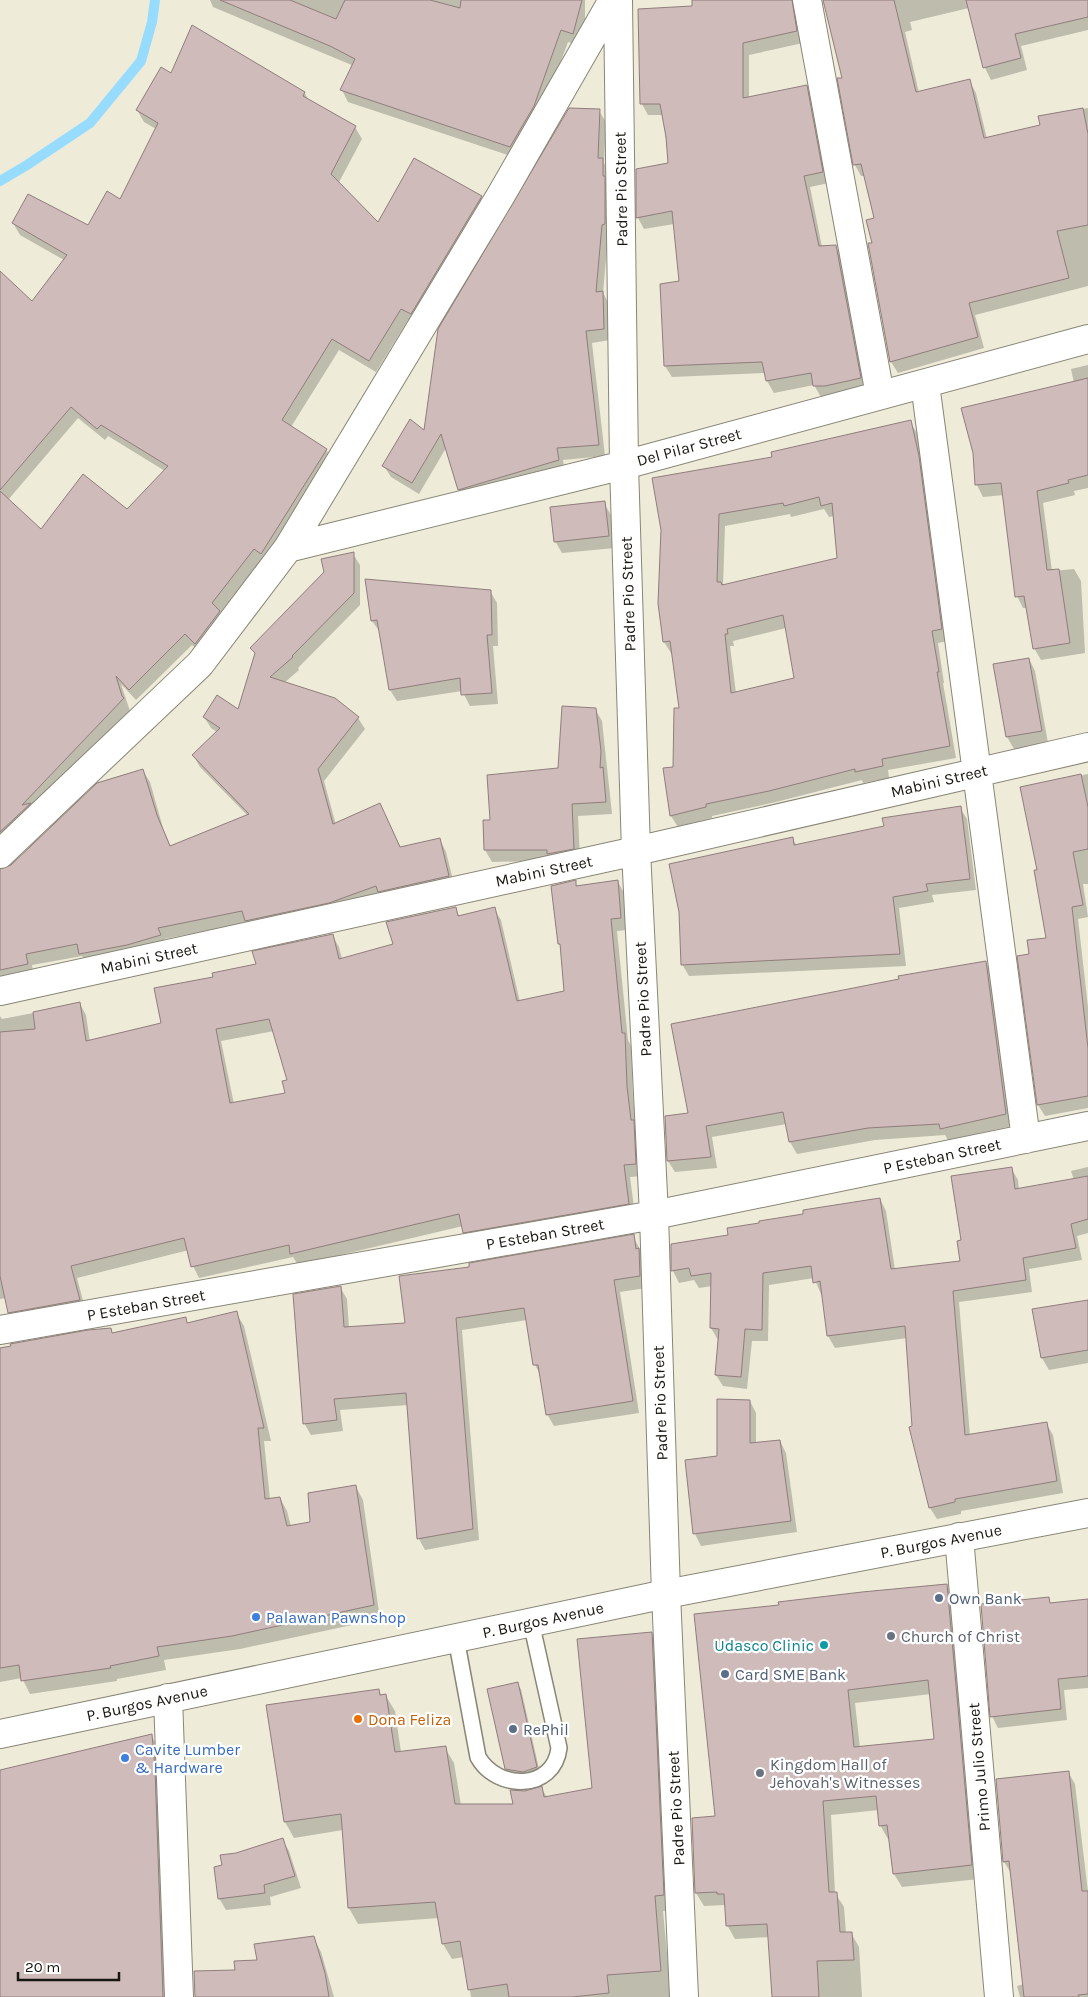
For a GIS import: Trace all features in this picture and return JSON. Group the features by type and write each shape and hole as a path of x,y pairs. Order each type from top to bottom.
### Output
{"street":[{"path":"0,854 200,664 288,548 496,203 613,0"},
{"name":"Padre Pio Street","path":"618,0 624,465 636,851 654,1215 666,1594 684,1997"},
{"path":"807,0 880,395"},
{"name":"Del Pilar Street","path":"288,548 624,465 1088,340"},
{"path":"925,384 1026,1139"},
{"name":"Mabini Street","path":"0,991 636,851 1088,747"},
{"name":"P Esteban Street","path":"0,1330 654,1215 1088,1126"},
{"name":"P. Burgos Avenue","path":"0,1734 666,1594 1088,1513"},
{"name":"Primo Julio Street","path":"959,1537 998,1997"},
{"path":"168,1698 179,1997"}],"lane":[{"path":"456,1638 478,1757 483,1766 502,1779 517,1782 538,1779 551,1769 555,1763 559,1748 532,1622"}],"building":[{"path":"220,0 290,0 336,19 345,0 430,0 460,8 461,0 582,0 573,34 561,30 534,106 510,147 340,90 355,59 330,46"},
{"path":"692,0 792,0 797,31 743,43 743,98 807,85 823,172 804,176 819,246 836,245 861,378 825,386 813,386 811,373 766,381 762,362 664,366 660,284 679,281 672,211 636,218 636,169 668,163 666,137 660,104 640,104 638,9 692,6"},
{"path":"823,0 894,0 916,92 970,79 984,138 1040,125 1038,116 1083,108 1088,134 1088,225 1057,231 1069,278 969,303 978,337 890,362 868,243 872,243 866,220 874,218 861,164 853,165 837,78 842,78"},
{"path":"966,0 1088,0 1088,17 1015,34 1021,58 983,68"},
{"path":"192,25 305,92 303,96 356,126 331,174 378,222 414,158 482,196 411,314 401,309 369,361 332,339 282,420 327,449 261,554 254,549 212,603 220,611 195,644 185,634 129,690 116,676 124,698 22,805 31,803 0,832 0,491 41,529 83,474 127,509 168,466 101,425 97,429 71,407 0,490 0,271 32,301 67,255 12,223 28,194 88,225 107,191 120,199 158,123 136,110 161,67 171,73"},
{"path":"569,108 600,109 598,158 603,158 603,176 605,176 605,224 602,225 596,292 603,291 604,329 586,331 599,445 557,448 559,460 458,490 441,434 412,483 382,466 410,419 424,430 438,329"},
{"path":"1088,378 1088,475 1068,480 1069,483 1037,491 1047,570 1059,569 1070,643 1033,649 1024,596 1015,597 1001,483 975,485 973,453 961,408"},
{"path":"911,420 919,456 942,629 932,631 950,746 882,759 883,766 855,772 855,769 769,791 706,804 706,807 670,816 663,768 673,767 674,708 679,708 670,641 663,642 658,603 661,530 652,478 772,457 771,452","holes":["819,497 821,506 832,503 837,558 722,585 721,582 717,582 719,514 783,503 784,506","783,615 794,678 731,693 725,634 728,634 727,629"]},
{"path":"605,501 609,536 554,542 550,507"},
{"path":"354,552 354,593 293,657 270,677 335,698 359,717 318,769 333,824 380,803 400,847 440,838 449,876 378,892 376,886 329,903 245,921 242,911 158,928 161,935 127,945 79,954 77,944 26,954 28,964 0,970 0,869 11,865 97,783 143,769 157,815 170,846 249,814 192,755 220,728 203,717 217,695 238,709 255,653 250,648 324,572 321,559"},
{"path":"365,579 491,590 492,635 487,635 492,693 461,695 460,678 389,690 377,620 371,621"},
{"path":"1029,658 1042,731 1006,737 993,664"},
{"path":"562,706 596,708 601,751 600,768 603,767 606,802 572,804 574,849 547,854 547,850 484,850 483,820 490,820 487,775 558,768"},
{"path":"1081,774 1088,807 1088,849 1073,852 1083,905 1072,907 1088,1048 1088,1096 1037,1105 1017,956 1029,954 1027,940 1046,938 1034,870 1037,870 1020,787"},
{"path":"961,806 970,879 926,884 928,891 893,897 900,954 681,965 679,912 669,864 793,837 794,845 884,826 882,818"},
{"path":"576,880 576,886 618,880 621,918 611,919 622,1033 625,1033 627,1086 631,1120 634,1120 636,1164 624,1165 629,1204 463,1233 459,1214 290,1254 289,1245 191,1267 184,1238 71,1266 80,1300 8,1313 0,1276 0,1032 35,1029 33,1012 80,1002 86,1041 161,1023 154,988 213,977 212,973 256,964 252,951 333,934 339,959 393,944 386,922 456,907 458,916 495,907 517,1001 564,991 560,944 558,944 551,886","holes":["269,1019 287,1080 282,1081 285,1093 230,1103 216,1029"]},
{"path":"986,961 1006,1114 940,1129 939,1124 868,1128 789,1142 783,1112 706,1126 711,1157 667,1161 665,1116 688,1113 671,1024 899,979 898,976"},
{"path":"1012,1167 1015,1189 1088,1176 1088,1219 1071,1224 1076,1248 1023,1258 1026,1280 953,1291 965,1435 1047,1422 1057,1481 955,1499 955,1502 929,1508 909,1427 912,1426 905,1326 827,1336 820,1281 813,1283 811,1266 763,1273 762,1330 745,1329 741,1377 715,1375 719,1329 710,1328 711,1273 691,1276 689,1268 671,1271 671,1244 728,1235 727,1228 803,1214 803,1210 880,1198 891,1269 960,1261 957,1241 961,1240 951,1176"},
{"path":"634,1234 636,1249 639,1248 640,1276 614,1280 633,1401 546,1415 538,1365 533,1365 524,1308 456,1318 473,1529 417,1539 406,1393 334,1399 337,1420 303,1424 293,1294 341,1286 344,1327 405,1323 399,1276 469,1267 469,1263"},
{"path":"1088,1300 1088,1350 1041,1358 1032,1309"},
{"path":"237,1311 264,1428 258,1428 265,1499 280,1497 287,1526 310,1522 308,1493 356,1485 374,1605 232,1636 157,1647 159,1656 110,1666 111,1668 21,1681 19,1665 0,1668 0,1348 11,1346 10,1344 88,1330 111,1328 112,1333 186,1317 187,1323"},
{"path":"717,1399 750,1400 750,1443 780,1440 791,1521 693,1534 685,1460 717,1456"},
{"path":"947,1584 972,1865 893,1874 887,1825 879,1826 876,1796 823,1801 829,1892 837,1892 840,1932 852,1932 854,1960 817,1961 819,1997 772,1997 767,1924 726,1926 724,1894 717,1894 717,1892 695,1893 692,1818 715,1816 694,1614 779,1605 778,1602","holes":["928,1680 934,1739 854,1747 848,1690"]},
{"path":"1049,1597 1050,1603 1088,1599 1088,1676 1058,1679 1061,1709 990,1717 981,1604"},
{"path":"652,1632 664,1895 655,1896 661,1971 607,1975 609,1993 572,1997 509,1997 507,1984 468,1990 460,1941 442,1944 435,1902 348,1908 341,1814 284,1822 266,1705 379,1689 380,1695 386,1694 395,1752 446,1746 455,1804 513,1804 510,1790 525,1791 542,1786 544,1797 592,1788 577,1639"},
{"path":"518,1682 537,1767 523,1772 505,1769 487,1689"},
{"path":"152,1734 155,1769 163,1997 0,1997 0,1770"},
{"path":"1069,1771 1082,1891 1088,1891 1088,1994 1078,1995 1079,1997 1024,1997 1009,1861 1003,1862 996,1779"},
{"path":"283,1838 295,1876 264,1885 265,1893 218,1899 214,1867 222,1865 220,1855 236,1853"},
{"path":"314,1936 325,1973 329,1997 195,1997 194,1971 235,1970 234,1961 257,1960 254,1944"}],"waterway":[{"path":"0,181 90,123 141,61 152,22 155,0"}],"place":[{"name":"Own Bank","path":"939,1598"},
{"name":"Palawan Pawnshop","path":"256,1617"},
{"name":"Church of Christ","path":"891,1636"},
{"name":"Udasco Clinic","path":"824,1645"},
{"name":"Card SME Bank","path":"725,1674"},
{"name":"Dona Feliza","path":"358,1719"},
{"name":"RePhil","path":"513,1729"},
{"name":"Cavite Lumber & Hardware","path":"125,1758"},
{"name":"Kingdom Hall of Jehovah's Witnesses","path":"760,1773"}]}
